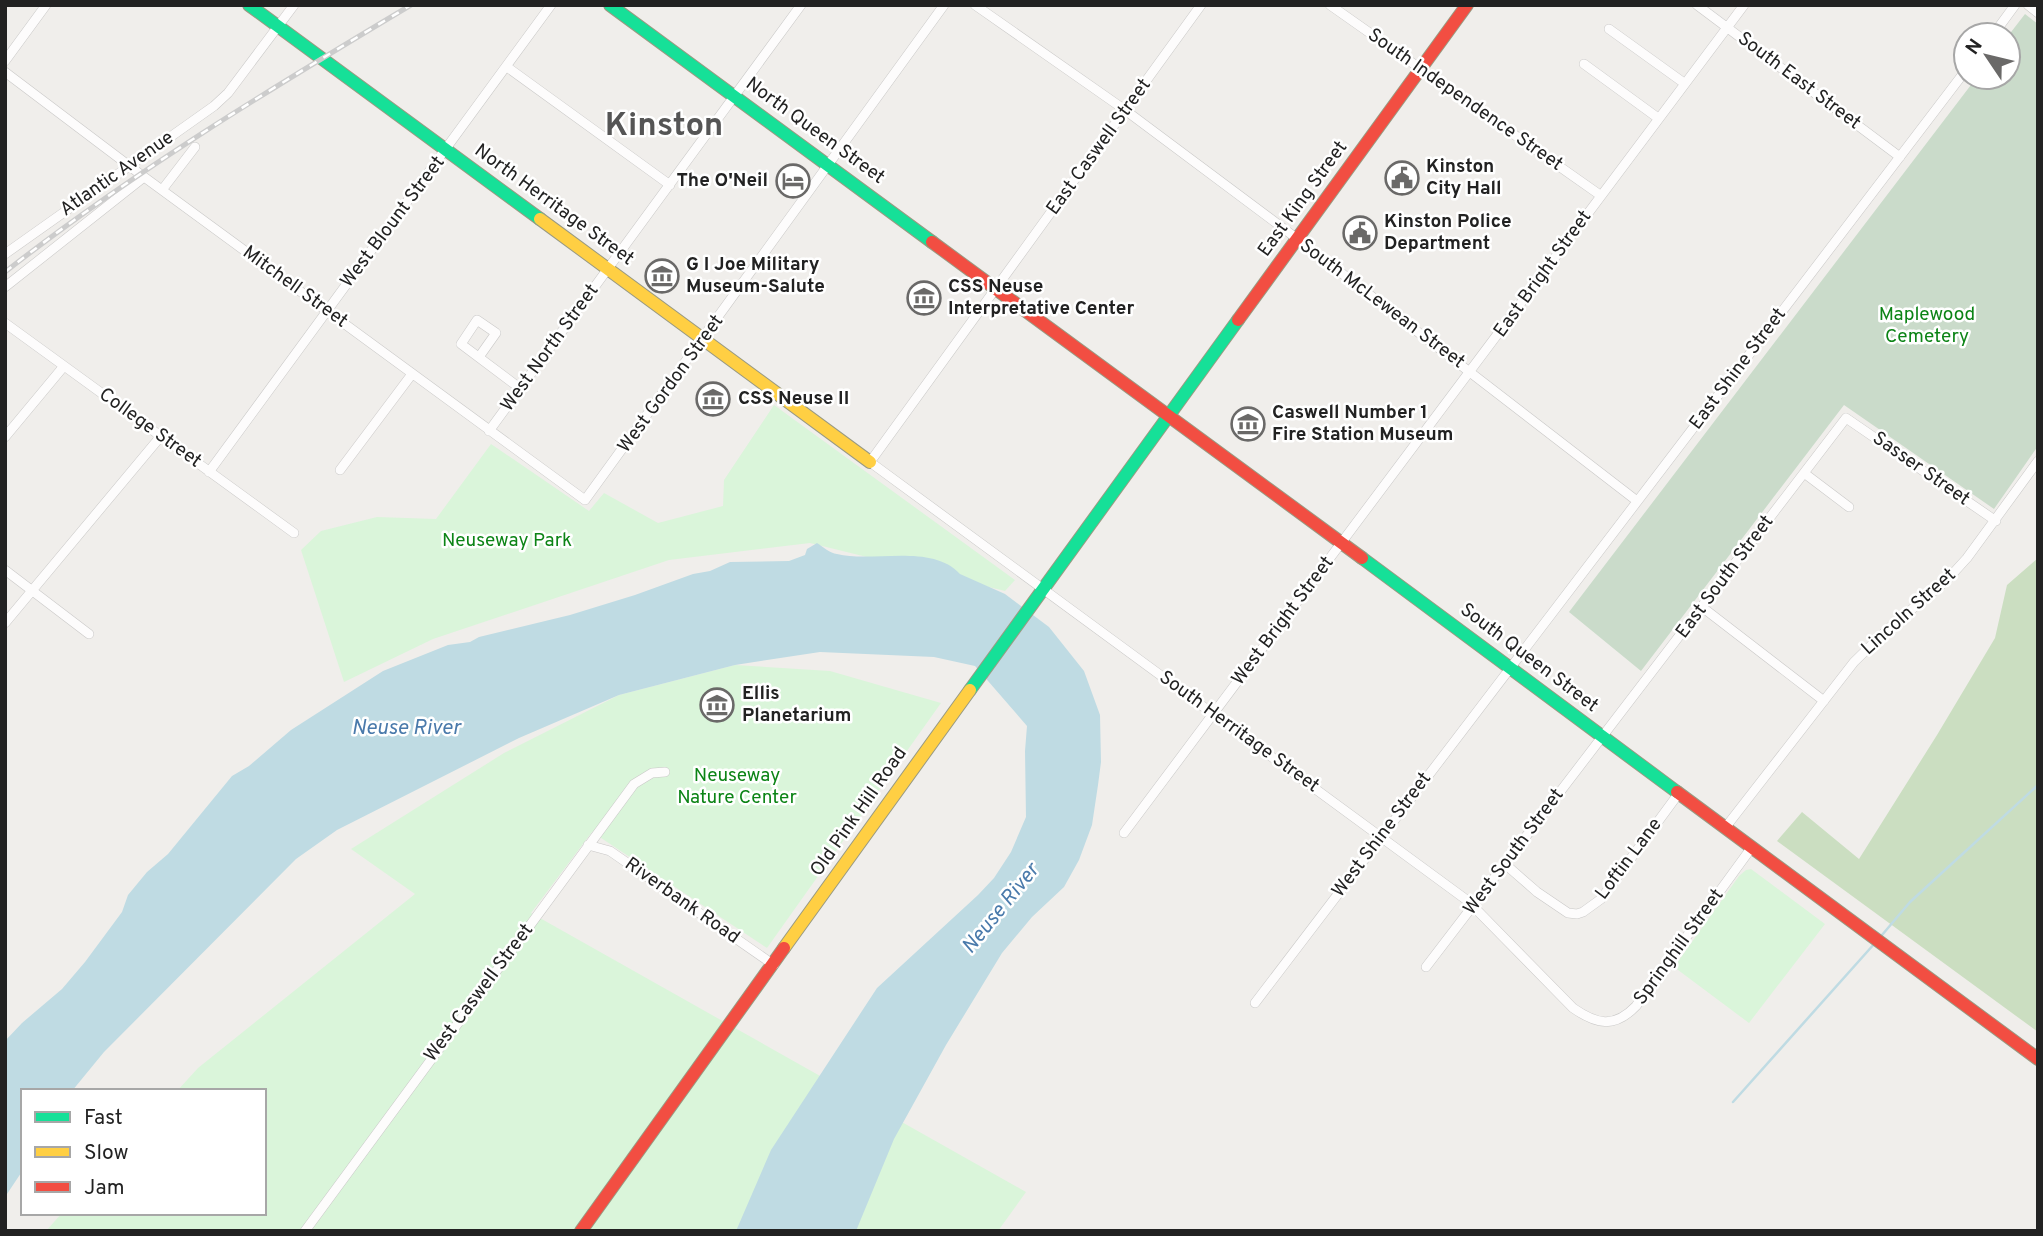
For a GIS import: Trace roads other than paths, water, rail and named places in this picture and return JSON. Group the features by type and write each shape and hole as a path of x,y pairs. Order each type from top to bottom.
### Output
{"main road":[{"name":"North Herritage Street","path":"249,5 870,462"},
{"name":"North Queen Street","path":"610,5 997,289"},
{"name":"East King Street","path":"1170,416 1468,5"},
{"name":"South Queen Street","path":"997,289 2038,1059"},
{"name":"Old Pink Hill Road","path":"581,1231 1040,592 1170,416"}],"street":[{"path":"5,61 46,5"},
{"name":"Atlantic Avenue","path":"5,254 214,106 228,93 294,5"},
{"name":"West Blount Street","path":"209,472 551,5"},
{"name":"West North Street","path":"489,431 801,5"},
{"name":"West Gordon Street","path":"585,500 944,5"},
{"name":"South McLewean Street","path":"975,5 1125,110 1637,501"},
{"name":"East Caswell Street","path":"997,289 1200,5"},
{"name":"South Independence Street","path":"1330,5 1600,195"},
{"name":"South East Street","path":"1698,5 1900,157"},
{"name":"East Bright Street","path":"1341,543 1744,5"},
{"path":"2003,21 2015,5"},
{"path":"2028,5 2038,13"},
{"path":"1609,29 1685,83"},
{"path":"1584,64 1658,118"},
{"path":"507,67 670,186"},
{"name":"Mitchell Street","path":"5,72 585,500"},
{"name":"East Shine Street","path":"1509,668 1952,88"},
{"name":"Atlantic Avenue","path":"162,190 195,147"},
{"name":"Atlantic Avenue","path":"5,287 144,177"},
{"path":"870,462 997,289"},
{"name":"College Street","path":"5,323 294,533"},
{"path":"479,357 521,389"},
{"path":"5,437 64,366"},
{"path":"340,470 412,374"},
{"name":"East South Street","path":"1602,737 1846,418"},
{"name":"Sasser Street","path":"1846,418 1996,521"},
{"path":"5,623 161,436"},
{"name":"Lincoln Street","path":"1725,828 1868,647 1946,581 1976,548 2038,461"},
{"name":"South Herritage Street","path":"870,462 1040,592 1214,713 1473,906 1573,1008 1591,1021"},
{"path":"1804,473 1849,508"},
{"name":"West Bright Street","path":"1124,833 1341,543"},
{"path":"5,570 89,634"},
{"path":"1702,607 1824,701"},
{"name":"West Shine Street","path":"1255,1003 1509,668"},
{"name":"West South Street","path":"1426,967 1602,737"},
{"name":"West Caswell Street","path":"305,1231 634,784 652,773 665,772"},
{"name":"Loftin Lane","path":"1505,864 1537,892 1568,913 1583,912 1601,899 1679,793"},
{"name":"Riverbank Road","path":"587,845 610,851 774,965"},
{"name":"Springhill Street","path":"1591,1021 1609,1022 1628,1014 1752,847"}],"water":[{"name":"Neuse River","path":"817,543 837,554 851,556 918,556 934,559 1005,594 1049,627 1084,671 1100,715 1101,762 1098,785 1092,825 1079,860 1064,887 1032,917 1002,953 946,1045 894,1139 856,1231 736,1231 771,1150 877,988 994,878 1011,852 1026,817 1027,726 975,666 934,657 820,652 735,665 619,695 519,738 337,830 296,859 104,1052 74,1089 21,1089 21,1173 5,1197 5,1041 62,989 122,912 128,895 147,872 168,854 232,776 249,766 291,730 383,671 448,645 470,642 479,637 570,615 693,574 710,571 730,562 789,561 805,555 807,549"}],"waterway":[{"path":"1882,935 1910,902 2038,785"},
{"path":"1733,1102 1875,943"}],"railway":[{"path":"5,272 153,165 411,5"}],"place":[{"name":"Kinston City Hall","path":"1402,178"},
{"name":"The O'Neil","path":"793,181"},
{"name":"Kinston Police Department","path":"1360,233"},
{"name":"G I Joe Military Museum-Salute","path":"662,276"},
{"name":"CSS Neuse Interpretative Center","path":"924,298"},
{"name":"CSS Neuse II","path":"713,399"},
{"name":"Caswell Number 1 Fire Station Museum","path":"1248,424"},
{"name":"Ellis Planetarium","path":"717,705"}],"district":[{"name":"Kinston","path":"664,127"}],"park label":[{"name":"Maplewood Cemetery","path":"1927,326"},
{"name":"Neuseway Park","path":"507,541"},
{"name":"Neuseway Nature Center","path":"737,787"}]}
